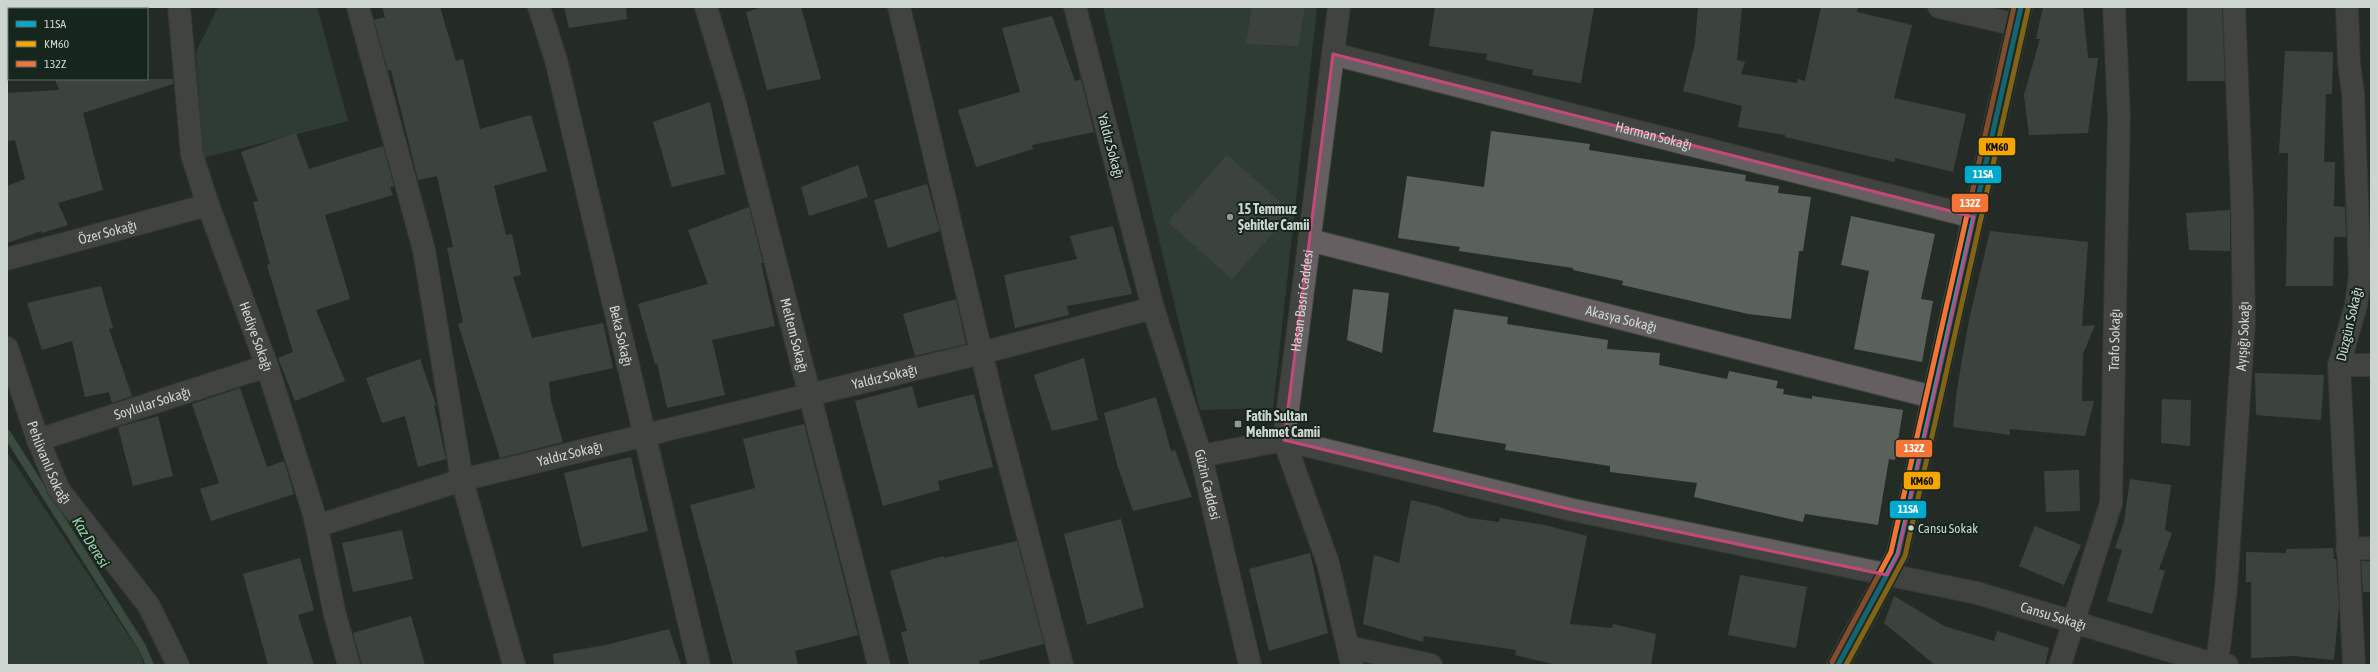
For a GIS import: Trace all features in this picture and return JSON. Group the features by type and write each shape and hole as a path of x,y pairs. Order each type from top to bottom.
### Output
{"street":[{"name":"Hediye Sokağı","path":"180,7 192,155 208,205 267,366 317,526 335,615 349,665"},
{"path":"358,7 424,250 462,480 514,665"},
{"name":"Beka Sokağı","path":"539,7 556,60 699,665"},
{"name":"Meltem Sokağı","path":"706,7 734,100 879,665"},
{"path":"899,7 981,353 1062,665"},
{"name":"Yaldız Sokağı","path":"317,526 462,480 981,353 1153,308 1075,7"},
{"name":"Hasan Basri Caddesi","path":"1284,440 1339,7"},
{"path":"1838,665 1898,554 2019,16 1938,7"},
{"name":"Trafo Sokağı","path":"2060,665 2111,503 2119,116 2114,7"},
{"name":"Ayışığı Sokağı","path":"2217,665 2226,588 2244,323 2242,201 2234,7"},
{"name":"Düzgün Sokağı","path":"2346,7 2349,63 2362,160 2360,276 2356,305 2339,365 2354,665"},
{"name":"Harman Sokağı","path":"1333,54 1974,217"},
{"name":"Özer Sokağı","path":"7,259 208,205"},
{"name":"Akasya Sokağı","path":"1309,240 1933,397"},
{"name":"Güzin Caddesi","path":"1153,308 1202,456 1250,665"},
{"name":"Pehlivanlı Sokağı","path":"7,348 38,440 59,490 149,606 178,665"},
{"path":"2339,365 2371,365"},
{"name":"Soylular Sokağı","path":"38,440 267,366"},
{"path":"1202,456 1284,440 1328,563 1350,656 1432,665"},
{"name":"Cansu Sokağı","path":"1284,440 1573,510 1887,576 1977,593 2217,665 2228,665"},
{"path":"2347,549 2371,548"}],"highlighted area":[{"path":"1333,54 1974,217 1898,554 1887,575 1573,510 1284,440"}],"green space":[{"path":"218,7 317,7 348,121 203,158 196,52"},
{"path":"1103,7 1317,7 1273,408 1200,410"},
{"path":"7,452 139,651 144,665 7,665"}],"building":[{"path":"382,7 440,7 456,61 463,59 480,129 531,115 547,171 494,186 506,235 512,234 521,275 513,277 532,338 603,323 613,368 549,382 551,401 563,442 500,458 458,324 463,322 447,248 453,247 437,176 418,180 391,70 388,71 374,20 385,17"},
{"path":"564,7 626,7 627,19 569,28"},
{"path":"763,7 801,7 821,79 767,90 746,12"},
{"path":"1252,7 1305,7 1298,46 1246,44"},
{"path":"1435,7 1594,7 1581,83 1532,75 1533,70 1486,60 1487,54 1429,46"},
{"path":"1698,7 1742,7 1737,60 1745,62 1741,74 1797,83 1798,79 1805,81 1821,7 1858,7 1857,12 1912,25 1894,98 1966,114 1953,172 1895,158 1895,162 1785,137 1785,135 1738,127 1742,106 1683,91 1695,43"},
{"path":"2043,7 2083,7 2088,58 2098,58 2088,133 2029,135 2024,95 2040,39 2036,39"},
{"path":"2187,7 2222,7 2225,81 2187,81"},
{"path":"1052,16 1075,81 1081,79 1094,132 1032,145 1033,149 976,167 958,110 1020,92 1002,28"},
{"path":"2285,51 2333,52 2332,94 2326,94 2324,162 2335,162 2334,206 2345,207 2346,237 2334,237 2333,286 2286,286 2288,153 2279,153"},
{"path":"173,79 173,84 83,113 103,190 58,203 68,225 42,233 41,231 7,243 7,186 25,179 15,140 7,141 7,93 59,90 55,80"},
{"path":"710,102 725,174 672,187 653,122"},
{"path":"1491,131 1590,144 1589,150 1746,175 1745,181 1779,186 1778,193 1811,197 1803,251 1799,251 1791,319 1748,314 1622,285 1623,281 1573,270 1573,268 1459,251 1460,247 1398,238 1407,176 1484,187"},
{"path":"296,133 309,169 383,146 394,186 390,187 393,195 325,215 350,299 316,310 345,381 295,401 278,358 293,352 267,265 270,264 253,202 258,201 241,152"},
{"name":"15 Temmuz Şehitler Camii","path":"1227,155 1292,212 1232,279 1168,222"},
{"path":"858,165 868,197 809,216 801,187"},
{"path":"927,184 940,231 888,248 874,200"},
{"path":"749,207 763,263 761,263 775,326 712,340 725,395 667,408 657,363 655,364 638,304 708,284 688,230"},
{"path":"2230,210 2230,251 2189,250 2186,213"},
{"path":"1851,216 1935,234 1921,299 1933,301 1922,362 1854,349 1869,271 1841,265"},
{"path":"1113,226 1132,294 1067,306 1069,315 1015,328 1004,275 1077,259 1070,236"},
{"path":"1990,231 2088,242 2082,326 2095,325 2083,354 2082,401 2094,401 2085,436 2010,429 2010,435 1953,427 1957,389 1969,320"},
{"path":"101,286 113,328 109,329 132,396 112,403 109,392 85,397 72,341 42,350 27,303"},
{"path":"1353,289 1389,293 1382,353 1347,340"},
{"path":"956,299 966,344 915,356 903,314"},
{"path":"1454,309 1508,317 1507,324 1608,340 1607,349 1660,353 1659,365 1727,379 1729,371 1778,381 1776,388 1784,389 1783,394 1812,399 1812,396 1903,410 1895,460 1889,459 1878,525 1805,514 1803,522 1694,497 1697,483 1610,472 1610,466 1505,450 1506,444 1433,432"},
{"path":"1084,358 1098,420 1052,431 1034,375"},
{"path":"420,359 436,405 434,405 446,459 418,467 405,416 382,423 366,378"},
{"path":"2255,373 2324,375 2321,420 2256,415"},
{"path":"912,386 918,408 974,394 993,467 938,481 940,490 883,506 855,401"},
{"path":"240,388 267,467 284,461 294,494 211,521 200,489 219,483 192,404"},
{"path":"1156,397 1171,451 1175,450 1192,497 1133,511 1117,464 1104,413"},
{"path":"2162,399 2191,400 2190,446 2161,443"},
{"path":"158,416 173,476 133,486 118,427"},
{"path":"804,424 858,635 795,651 798,665 733,665 690,505 755,488 743,439"},
{"path":"631,457 648,531 582,547 564,473"},
{"path":"2079,470 2080,511 2046,512 2044,471"},
{"path":"2130,479 2171,485 2165,530 2172,533 2159,569 2165,571 2152,614 2107,601 2122,550 2115,548 2124,522"},
{"path":"1411,500 1437,506 1469,518 1499,522 1500,518 1545,525 1587,536 1570,624 1612,628 1613,624 1656,634 1651,665 1557,665 1515,655 1516,650 1424,636 1423,642 1363,624 1374,555 1399,563"},
{"path":"1121,519 1144,607 1087,625 1064,534"},
{"path":"2035,526 2081,545 2064,585 2019,566"},
{"path":"402,530 413,579 353,592 342,543"},
{"path":"1017,541 1044,644 979,661 980,665 909,665 901,632 907,631 890,571 944,556 944,558"},
{"path":"2333,548 2334,559 2336,559 2339,606 2334,660 2294,656 2251,658 2251,582 2246,582 2246,552 2286,553 2286,549"},
{"path":"1310,553 1328,633 1269,651 1249,569"},
{"path":"300,558 314,610 298,615 314,665 268,665 243,574"},
{"path":"2361,561 2371,561 2371,592 2363,592"},
{"path":"1740,575 1807,587 1796,648 1728,635"},
{"path":"1894,596 1944,626 1994,641 1997,631 2049,648 2045,665 1935,665 1884,623"},
{"path":"411,616 425,665 362,665 353,633"},
{"path":"669,629 681,665 554,665 553,654 606,645"}],"waterway":[{"name":"Kaz Deresi","path":"7,434 142,647 150,665"}],"transit line":[{"name":"132Z","path":"1832,662 1891,552 2014,7"},
{"name":"11SA","path":"1838,665 1898,554 2021,7"},
{"name":"KM60","path":"1846,665 1905,556 2028,9"}],"place":[{"name":"15 Temmuz Şehitler Camii","path":"1230,217"},
{"name":"Fatih Sultan Mehmet Camii","path":"1238,424"},
{"name":"Cansu Sokak","path":"1911,528"}]}
